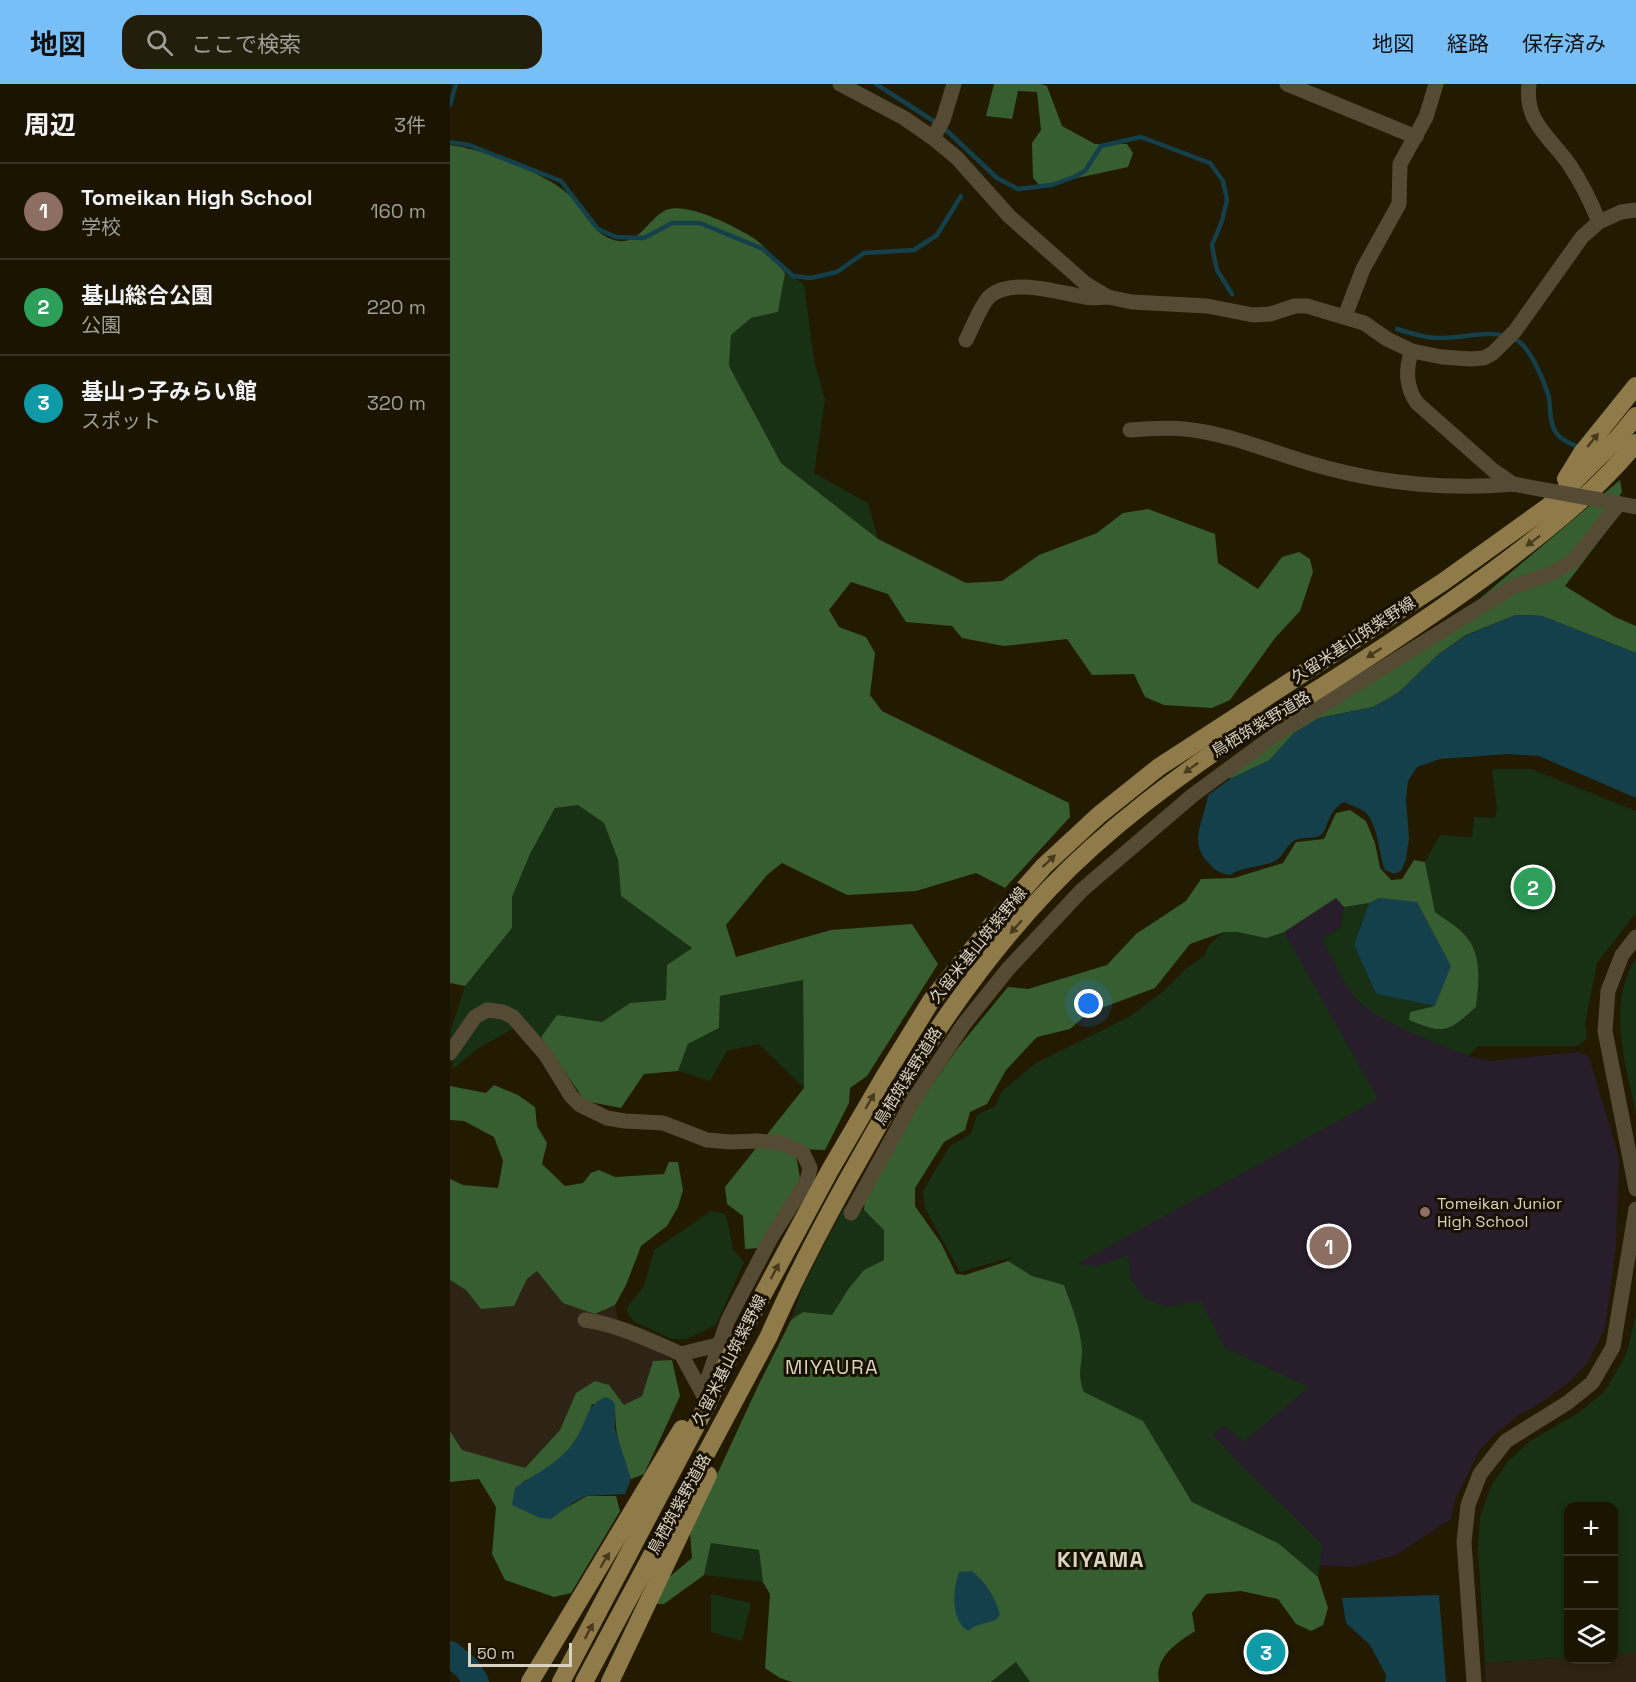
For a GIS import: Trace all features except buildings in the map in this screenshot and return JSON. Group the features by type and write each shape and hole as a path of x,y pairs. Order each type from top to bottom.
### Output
{"main road":[{"path":"1555,513 1582,453 1636,386"},
{"name":"久留米基山筑紫野線","path":"561,1682 705,1398 728,1346 883,1079 931,1001 996,920 1044,866 1100,815 1159,767 1443,582 1555,513 1636,416"},
{"name":"鳥栖筑紫野道路","path":"584,1682 769,1336 790,1287 899,1088 949,1011 1000,944 1050,888 1146,801 1253,726 1294,705 1456,600 1555,513 1626,455 1636,443"},
{"path":"1555,513 1636,460"},
{"path":"610,1682 734,1418 769,1336"},
{"path":"530,1682 705,1398"}],"street":[{"path":"840,84 904,118 938,130 957,158 1009,216 1086,284 1108,297"},
{"path":"938,130 954,84"},
{"path":"1287,84 1416,136"},
{"path":"1345,316 1363,268 1399,204 1400,164 1426,117 1436,84"},
{"path":"1529,84 1528,102 1537,127 1569,164 1599,222"},
{"path":"966,340 989,297 1000,290 1016,287 1055,290 1087,298 1108,297 1132,302 1207,306 1253,315 1270,314 1295,306 1307,306 1364,323 1387,339 1412,351 1442,357 1484,358 1510,337 1582,237 1599,222 1621,212 1636,210"},
{"path":"1412,351 1408,361 1408,377 1411,394 1417,403 1494,471 1514,484"},
{"path":"1130,430 1187,429 1233,439 1329,469 1385,479 1475,486 1514,484 1636,507"},
{"path":"851,1213 914,1099 964,1024 1008,969 1082,890 1192,795 1272,737 1514,586 1548,575 1572,562 1615,503"},
{"path":"1636,937 1622,955 1608,991 1605,1031 1636,1189"},
{"path":"450,1053 475,1017 487,1010 502,1012 513,1017 546,1055 571,1096 580,1106 616,1120 663,1123 707,1140 781,1143 803,1153 810,1168 807,1181 772,1236 728,1320 728,1346 681,1354 629,1331 606,1323 585,1320"},
{"path":"1474,1682 1464,1542 1468,1505 1480,1474 1506,1441 1567,1403 1592,1383 1613,1347 1636,1209"},
{"path":"681,1354 705,1398"}],"shaded area":[{"path":"1336,898 1344,907 1340,928 1322,940 1410,1031 1468,1056 1488,1061 1580,1052 1589,1057 1619,1157 1616,1248 1605,1328 1589,1361 1572,1380 1542,1402 1519,1415 1495,1434 1479,1451 1455,1500 1451,1519 1396,1555 1353,1567 1313,1565 1014,1256 960,1272 925,1208 923,1191 950,1146 971,1134 977,1115 995,1106 1002,1091 1036,1063 1129,1017 1165,990 1186,969 1205,955 1209,944 1284,932"},
{"path":"537,1271 595,1314 615,1305 620,1330 672,1360 653,1361 642,1396 624,1405 609,1385 576,1393 560,1430 525,1468 462,1450 450,1431 450,1280 466,1290 481,1309 514,1306 527,1279"},
{"path":"1636,1652 1636,1682 1486,1682 1485,1663 1564,1657 1564,1664 1618,1664 1618,1654"}],"green space":[{"path":"994,84 1047,86 1062,126 1095,144 1127,144 1133,153 1128,167 1040,186 1033,178 1032,143 1041,130 1037,92 1018,91 1012,119 986,116"},
{"path":"450,145 494,156 544,177 573,199 599,232 614,240 630,240 660,214 675,208 711,217 759,242 785,273 778,312 751,318 731,335 729,366 781,463 878,539 966,583 1002,581 1039,555 1097,533 1123,513 1148,509 1215,534 1218,563 1258,589 1282,557 1299,552 1310,559 1313,572 1300,611 1275,638 1230,700 1212,708 1164,705 1145,697 1134,674 1092,675 1067,639 1004,646 962,638 952,626 906,622 888,594 851,582 829,610 839,627 866,637 875,653 870,695 882,711 1069,803 1070,817 1005,888 976,873 916,891 847,895 782,863 767,875 726,925 736,957 831,930 912,924 938,964 867,1076 850,1088 849,1103 825,1150 795,1149 800,1178 760,1248 745,1249 743,1216 727,1204 725,1187 804,1088 803,980 720,996 719,1028 688,1044 678,1071 644,1074 621,1108 585,1101 541,1037 557,1015 602,1022 630,1003 666,1000 667,965 692,948 621,896 618,860 604,823 578,805 555,808 530,854 512,897 512,928 465,986 450,983"},
{"path":"785,273 804,284 814,360 825,400 814,473 868,503 878,539 781,463 729,366 731,335 751,318 778,312"},
{"path":"1620,480 1622,492 1603,519 1608,529 1565,586 1615,617 1636,626 1636,653 1542,616 1516,615 1466,635 1439,654 1398,693 1373,707 1319,718 1294,733 1270,760 1230,779 1227,765 1451,623"},
{"path":"1492,769 1531,769 1636,811 1636,913 1597,963 1585,1023 1587,1039 1576,1046 1478,1046 1468,1056 1424,1038 1391,1023 1364,1006 1345,983 1322,939 1340,928 1344,907 1369,903 1354,945 1376,994 1435,1006 1410,1012 1476,1007 1478,967 1473,948 1456,926 1435,912 1425,862 1440,835 1472,837 1474,817 1495,818 1497,808"},
{"path":"578,805 604,823 618,860 621,896 692,948 667,965 666,1000 630,1003 602,1022 557,1015 541,1037 525,1022 477,1049 453,1069 450,1032 465,986 512,928 512,897 530,854 555,808"},
{"path":"1350,810 1366,821 1375,843 1380,868 1391,880 1402,879 1414,860 1425,862 1435,912 1456,926 1469,940 1478,967 1476,1007 1459,1022 1446,1029 1439,1029 1409,1020 1410,1012 1435,1006 1380,898 1369,903 1344,907 1336,898 1284,932 1266,938 1237,932 1224,932 1190,944 1155,988 1088,1013 1070,1029 1037,1037 1006,1070 987,1104 970,1112 965,1130 944,1142 915,1188 915,1206 941,1243 956,1274 965,1275 1008,1261 1032,1276 1064,1285 1080,1333 1082,1350 1080,1375 1084,1392 1143,1421 1192,1502 1278,1543 1318,1577 1328,1608 1323,1625 1311,1631 1296,1624 1278,1599 1241,1591 1206,1594 1192,1613 1195,1631 1174,1646 1163,1658 1158,1673 1159,1682 1030,1682 1016,1662 991,1682 792,1682 780,1678 765,1668 770,1594 763,1582 759,1550 711,1543 704,1575 664,1604 654,1604 668,1578 692,1558 690,1533 791,1320 803,1312 832,1315 864,1270 884,1260 884,1230 864,1210 865,1195 910,1117 957,1049 1008,987 1028,989 1107,965 1136,934 1186,901 1201,879 1234,878 1283,863 1296,842 1324,839 1336,813"},
{"path":"1224,932 1237,932 1266,938 1284,932 1378,1099 1077,1264 1098,1266 1128,1255 1131,1279 1145,1299 1167,1307 1201,1301 1225,1348 1309,1387 1244,1442 1223,1425 1213,1435 1323,1545 1318,1577 1278,1543 1192,1502 1143,1422 1084,1392 1080,1375 1082,1350 1080,1333 1064,1285 1032,1276 1008,1261 1012,1257 960,1272 925,1208 923,1191 950,1146 971,1134 977,1115 995,1106 1002,1091 1036,1063 1129,1017 1165,990 1186,969 1205,955 1209,944"},
{"path":"1636,959 1636,1114 1624,1055 1620,1014 1627,976"},
{"path":"803,980 804,1088 759,1044 727,1051 710,1081 678,1071 688,1044 719,1028 720,996"},
{"path":"494,1085 518,1095 535,1107 537,1126 547,1143 542,1164 565,1186 583,1183 591,1173 599,1170 615,1177 664,1174 669,1162 678,1162 683,1190 678,1207 667,1226 641,1246 626,1285 615,1305 595,1314 563,1303 537,1271 527,1279 514,1306 481,1309 466,1290 450,1280 450,1179 463,1185 498,1188 503,1161 494,1137 464,1121 450,1120 450,1086 486,1093"},
{"path":"844,1207 864,1210 884,1230 884,1260 864,1270 832,1315 803,1312 791,1320 803,1286"},
{"path":"711,1211 726,1214 733,1249 744,1262 716,1325 686,1339 672,1339 633,1321 626,1309 644,1286 654,1250"},
{"path":"1636,1315 1636,1652 1618,1654 1618,1502 1564,1502 1564,1657 1485,1663 1478,1550 1480,1517 1492,1484 1508,1461 1530,1441 1578,1413 1605,1391 1626,1355"},
{"path":"672,1360 680,1396 644,1474 631,1479 623,1461 618,1443 615,1405 592,1404 582,1429 560,1459 549,1468 523,1482 557,1513 587,1496 616,1496 620,1511 571,1593 554,1597 505,1580 492,1554 496,1507 479,1479 450,1482 450,1431 462,1450 525,1468 560,1430 576,1393 595,1381 609,1385 624,1405 642,1396 653,1361"},
{"path":"711,1543 759,1550 763,1582 704,1575"},
{"path":"711,1594 751,1603 742,1641 711,1632"},
{"path":"1017,1662 1030,1682 991,1682"}],"water":[{"path":"1516,615 1542,616 1636,653 1636,798 1539,756 1508,754 1440,759 1417,767 1408,781 1406,800 1409,838 1406,860 1401,871 1394,874 1385,870 1373,824 1369,817 1365,812 1344,802 1331,815 1321,835 1294,841 1274,862 1243,869 1230,875 1217,871 1201,854 1198,838 1208,795 1230,779 1270,760 1294,733 1319,718 1373,707 1398,693 1439,654 1467,635"},
{"path":"1380,898 1417,902 1451,966 1435,1006 1376,994 1354,945 1369,903"},
{"path":"606,1397 615,1405 615,1429 631,1479 625,1494 586,1496 551,1519 540,1518 512,1505 515,1488 564,1454 577,1438 594,1404"},
{"path":"972,1571 989,1590 1000,1614 996,1620 975,1626 968,1631 958,1619 954,1595 959,1572"},
{"path":"1439,1595 1446,1682 1385,1682 1386,1675 1370,1645 1346,1623 1342,1598"}],"waterway":[{"path":"450,105 456,84"},
{"path":"876,84 943,127 997,178 1018,189 1052,185 1074,177 1085,171 1101,146 1141,137 1210,163 1223,181 1227,200 1222,221 1212,245 1217,270 1232,294"},
{"path":"450,142 469,145 561,181 598,229 616,237 644,238 672,223 700,223 763,249 793,276 811,278 837,272 864,253 914,250 937,235 961,196"},
{"path":"1397,329 1433,338 1496,334 1515,339 1526,349 1540,375 1549,398 1554,430 1561,438 1576,446"},
{"path":"450,1654 467,1668 476,1682"}],"place":[{"name":"基山総合公園","path":"1533,887"},
{"name":"Tomeikan Junior High School","path":"1425,1212"},
{"name":"Tomeikan High School","path":"1329,1246"},
{"name":"基山っ子みらい館","path":"1266,1652"}],"district":[{"name":"MIYAURA","path":"832,1367"},
{"name":"KIYAMA","path":"1101,1559"}]}
